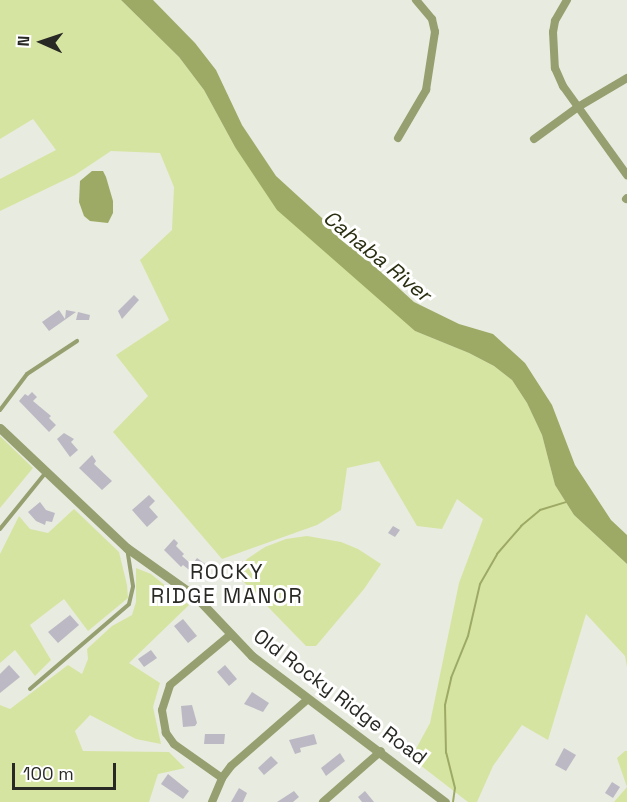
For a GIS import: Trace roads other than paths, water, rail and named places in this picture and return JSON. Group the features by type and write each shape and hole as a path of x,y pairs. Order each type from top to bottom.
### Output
{"street":[{"path":"398,138 426,90 435,32 432,19 416,0"},
{"path":"567,0 555,21 553,60 563,87 627,175"},
{"path":"534,139 578,107 627,78"},
{"name":"Old Rocky Ridge Road","path":"0,428 127,548 196,597 230,635 260,662 381,751 445,802"},
{"path":"222,778 174,744 166,733 162,710 170,685 230,635"},
{"path":"212,802 222,778 242,755 308,699"},
{"path":"323,802 381,751"}],"lane":[{"path":"0,410 27,374 77,341"},
{"path":"0,529 47,470"},
{"path":"30,688 129,604 133,586 127,548"}],"waterway":[{"path":"453,802 455,788 446,753 445,705 451,678 468,636 480,584 497,554 521,526 540,510 566,502"}],"district":[{"name":"ROCKY RIDGE MANOR","path":"227,584"}],"water label":[{"name":"Cahaba River","path":"377,256"}]}
